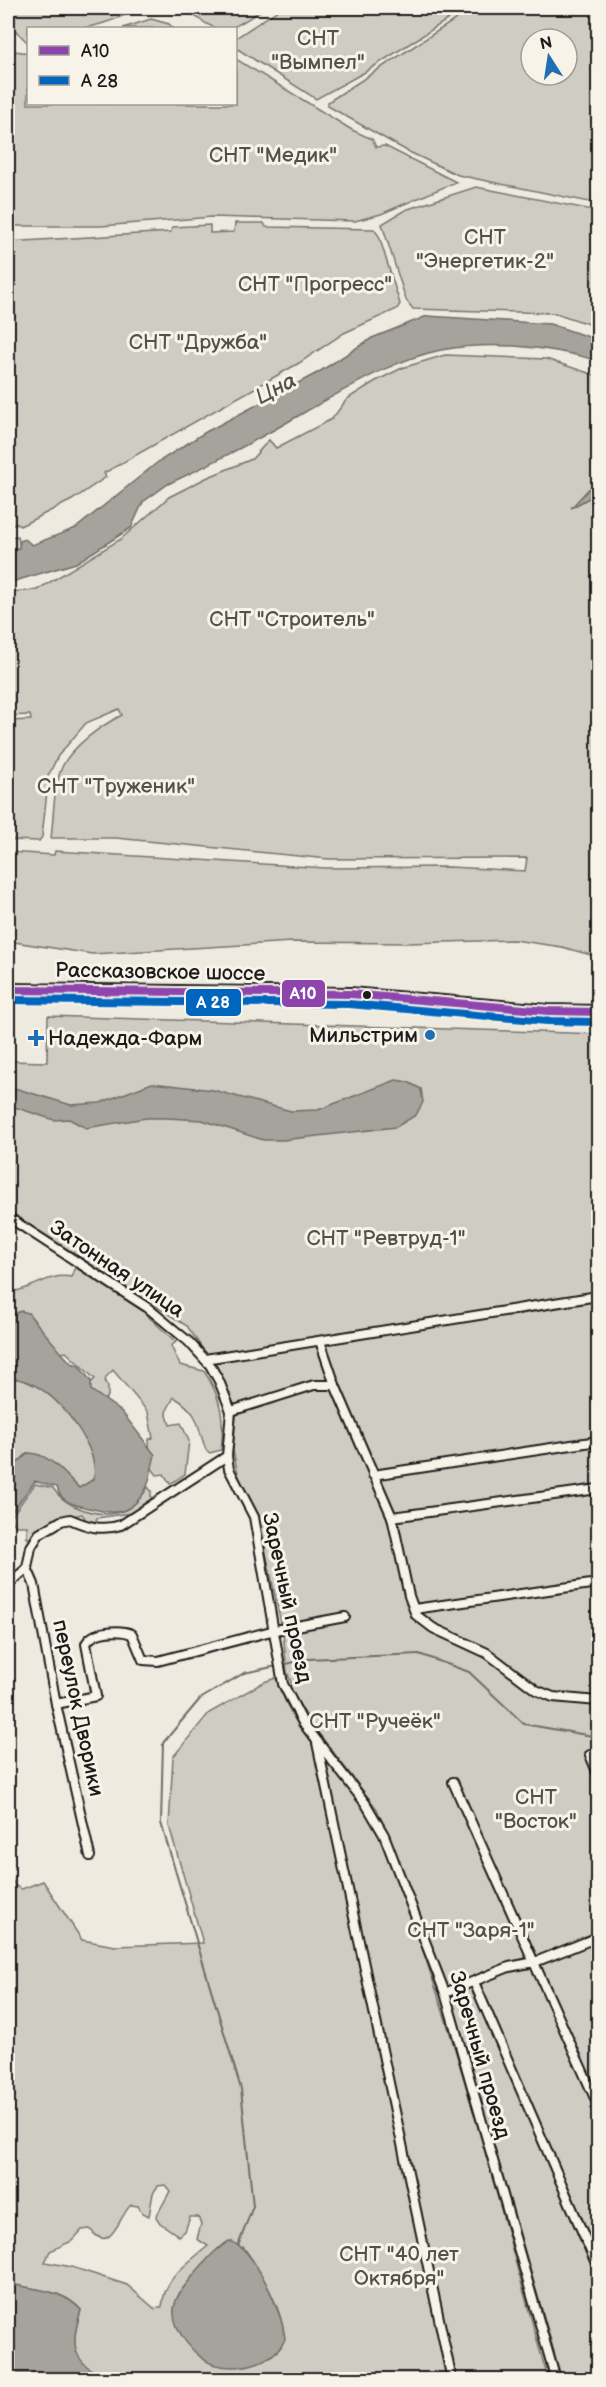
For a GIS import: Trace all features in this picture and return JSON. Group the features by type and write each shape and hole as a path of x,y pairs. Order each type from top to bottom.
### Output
{"main road":[{"name":"Рассказовское шоссе","path":"8,990 350,994 548,1011 598,1012"}],"street":[{"name":"Затонная улица","path":"8,1217 148,1308 205,1359 219,1381 231,1411 227,1456"},
{"path":"205,1359 598,1296"},
{"path":"320,1341 335,1385 392,1517 414,1609 420,1619 433,1628 487,1653 536,1690 553,1697 598,1701"},
{"path":"231,1411 314,1385 335,1385"},
{"path":"373,1475 598,1441"},
{"path":"8,1585 27,1568 34,1540 46,1528 70,1519 90,1527 111,1528 121,1525 227,1456"},
{"name":"Заречный проезд","path":"227,1456 234,1481 254,1517 283,1684 303,1723 376,1818 445,1993 556,2379"},
{"path":"392,1517 598,1489"},
{"name":"переулок Дворики","path":"27,1568 34,1584 56,1704 90,1856"},
{"path":"414,1609 598,1583"},
{"path":"56,1704 96,1696 86,1644 90,1637 123,1630 132,1634 143,1660 158,1660 275,1630 345,1617"},
{"path":"317,1742 452,2379"},
{"path":"590,1755 598,1774"},
{"path":"453,1782 598,2105"},
{"path":"445,1993 509,1967 535,1962 598,1938"},
{"path":"474,1982 598,2268"}],"green space":[{"path":"8,8 137,8 114,19 88,27 27,27 27,42 8,23"},
{"path":"184,8 265,8 232,27 214,27"},
{"name":"СНТ \"Вымпел\"","path":"281,8 466,8 365,72 316,99 237,49 237,37"},
{"path":"473,8 598,8 598,200 594,203 458,175 407,151 328,106 328,102"},
{"path":"151,19 172,27 126,27"},
{"name":"СНТ \"Медик\"","path":"8,43 15,51 27,53 27,105 237,105 237,60 352,130 372,139 376,147 385,146 456,182 381,214 355,221 212,217 101,226 8,226"},
{"name":"СНТ \"Энергетик-2\"","path":"476,187 598,211 598,327 555,313 413,309 406,300 382,224 405,210"},
{"path":"235,223 264,223 266,227 374,229 379,236 400,304 397,309 344,333 299,363 104,473 106,477 72,500 20,526 17,523 8,525 8,242 171,232 172,227 210,225 210,233 234,232"},
{"path":"445,355 546,359 598,376 598,957 562,947 514,940 408,943 292,942 92,954 8,941 8,852 54,855 55,851 325,868 449,867 525,871 527,858 329,859 116,838 51,838 55,793 62,767 73,751 88,737 122,715 119,709 86,723 58,756 46,780 48,782 42,837 39,841 8,840 8,721 31,720 30,715 8,716 8,592 37,590 121,539 169,497 206,478 252,459 269,440 276,448 332,419 347,399 374,382 402,368"},
{"path":"18,536 20,548 8,550 8,537"},
{"name":"СНТ \"Ревтруд-1\"","path":"48,1016 598,1034 598,1769 591,1752 585,1752 598,1782 598,1931 536,1959 453,1777 449,1779 528,1957 448,1986 377,1809 310,1722 289,1687 292,1685 287,1672 283,1633 258,1515 239,1478 233,1451 236,1416 224,1380 187,1326 8,1211 8,1061 47,1062"},
{"path":"75,1267 140,1309 176,1342 171,1346 180,1365 204,1371 210,1380 218,1399 222,1418 221,1450 210,1453 206,1450 193,1414 174,1397 166,1412 170,1425 181,1423 189,1441 185,1474 170,1484 164,1474 157,1475 150,1466 149,1439 153,1438 148,1412 113,1370 106,1377 108,1396 101,1405 85,1388 95,1379 66,1352 57,1354 10,1314 8,1316 8,1292 24,1289 55,1277 71,1277"},
{"path":"18,1378 43,1390 52,1398 64,1409 86,1439 93,1455 95,1469 91,1481 79,1488 55,1464 28,1453 8,1472 8,1379"},
{"path":"35,1484 53,1488 66,1501 96,1513 116,1513 129,1508 136,1503 148,1487 151,1491 151,1502 131,1513 97,1518 95,1523 90,1525 82,1514 60,1519 42,1527 32,1538 27,1538 27,1526 16,1526 10,1518"},
{"name":"СНТ \"40 лет Октября\"","path":"276,1678 286,1704 296,1721 355,1796 382,1841 431,1974 473,2108 548,2379 108,2380 86,2367 76,2352 75,2334 81,2310 56,2294 8,2283 8,1871 15,1886 22,1889 43,1881 82,1940 115,1946 203,1943 169,1826 173,1757 209,1713 264,1682","holes":["165,2185 170,2191 156,2217 160,2223 179,2236 185,2231 190,2217 198,2217 201,2224 197,2239 208,2246 172,2279 167,2287 162,2307 155,2309 127,2285 72,2267 45,2262 50,2251 72,2241 82,2230 90,2229 97,2236 104,2238 109,2236 131,2205 138,2206 142,2213 149,2216 153,2193 158,2186","243,2247 265,2281 278,2311 282,2325 281,2347 270,2357 202,2358 185,2338 176,2320 175,2305 180,2292 191,2280"]},
{"path":"598,1942 598,2379 562,2379 451,1997 503,1973 539,1964"}],"shaded area":[{"path":"427,316 550,324 598,340 598,361 520,346 480,346 441,350 405,361 371,376 255,440 168,484 143,502 131,528 76,563 8,583 8,550 19,548 20,541 25,539 32,545 76,528 158,462 204,433 319,372 372,338"},
{"path":"598,479 598,493 571,508"},
{"path":"396,1080 408,1082 421,1089 423,1102 416,1115 396,1127 283,1140 263,1140 202,1120 146,1118 86,1128 69,1119 54,1120 8,1105 8,1086 71,1105 100,1103 152,1083 213,1090 291,1111 318,1110"},
{"path":"21,1311 28,1313 71,1363 78,1365 91,1381 91,1390 122,1412 155,1455 146,1489 134,1505 127,1509 107,1512 74,1504 61,1496 57,1487 35,1481 8,1517 8,1472 28,1453 50,1460 79,1488 94,1479 94,1464 89,1448 80,1430 68,1414 38,1387 23,1380 8,1379 8,1316"},
{"path":"229,2241 239,2246 248,2255 266,2282 279,2314 285,2339 273,2354 265,2359 236,2367 216,2365 201,2357 181,2334 174,2316 175,2303 182,2289 210,2256"},
{"path":"8,2283 56,2294 81,2310 75,2334 76,2352 87,2366 108,2379 8,2379"}],"waterway":[{"path":"282,1665 308,1659 419,1654 469,1672 524,1724 598,1737"},
{"path":"238,2246 253,2206 241,2089 161,1823 163,1743 200,1699 244,1673 277,1666"}],"transit line":[{"name":"А10","path":"8,990 350,994 548,1011 598,1012"},
{"path":"8,1000 349,1004 547,1021 598,1022"}],"place":[{"name":"Мильстрим","path":"430,1035"},
{"name":"Надежда-Фарм","path":"36,1038"}],"park label":[{"name":"СНТ \"Прогресс\"","path":"315,284"},
{"name":"СНТ \"Дружба\"","path":"198,342"},
{"name":"СНТ \"Строитель\"","path":"292,619"},
{"name":"СНТ \"Труженик\"","path":"116,786"},
{"name":"СНТ \"Ручеёк\"","path":"375,1721"},
{"name":"СНТ \"Восток\"","path":"536,1809"},
{"name":"СНТ \"Заря-1\"","path":"471,1930"}],"water label":[{"name":"Цна","path":"276,389"}]}
